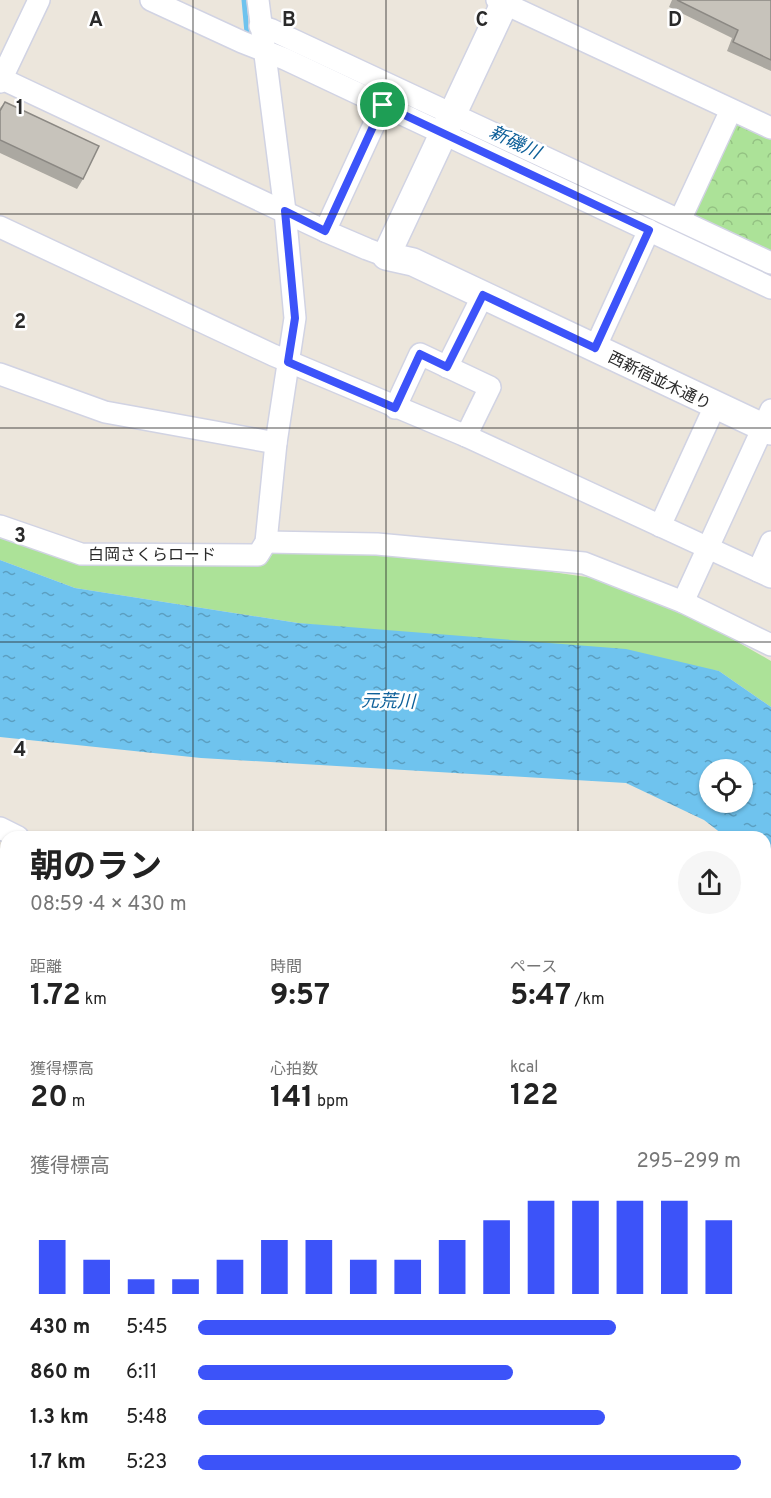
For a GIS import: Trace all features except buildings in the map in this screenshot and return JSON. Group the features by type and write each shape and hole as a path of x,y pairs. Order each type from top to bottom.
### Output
{"street":[{"path":"39,0 0,80 325,231 386,256 502,1 771,128"},
{"path":"151,0 383,105 448,124 680,220 771,263"},
{"path":"258,0 285,211 295,318 276,443 266,542 377,544 584,563 683,602 771,645"},
{"path":"260,26 272,30 649,230 771,288"},
{"path":"325,231 383,105"},
{"path":"680,220 731,110"},
{"path":"0,227 288,362 466,436 765,574 771,542"},
{"path":"595,348 649,230"},
{"name":"西新宿並木通り","path":"386,256 412,262 715,406 768,423"},
{"path":"447,367 483,295"},
{"path":"395,408 420,354 490,387 466,436"},
{"path":"0,374 105,412 276,443"},
{"path":"660,526 715,406"},
{"path":"683,602 707,546 768,423"},
{"name":"白岡さくらロード","path":"0,526 81,554 258,555 266,542"}],"green space":[{"path":"733,122 771,140 771,262 686,221"},
{"path":"0,534 77,562 267,562 275,550 464,559 600,579 680,609 771,661 771,707 719,671 298,623 75,588 0,560"}],"water":[{"name":"元荒川","path":"0,560 75,588 298,623 626,649 719,671 771,707 771,831 718,831 704,820 626,783 201,758 0,737"}],"waterway":[{"path":"244,0 247,33 251,35"}],"route":[{"path":"383,105 649,230 595,348 483,295 447,367 420,354 395,408 288,362 295,318 285,211 325,231 383,105"}],"water label":[{"name":"新磯川","path":"515,142"}]}
